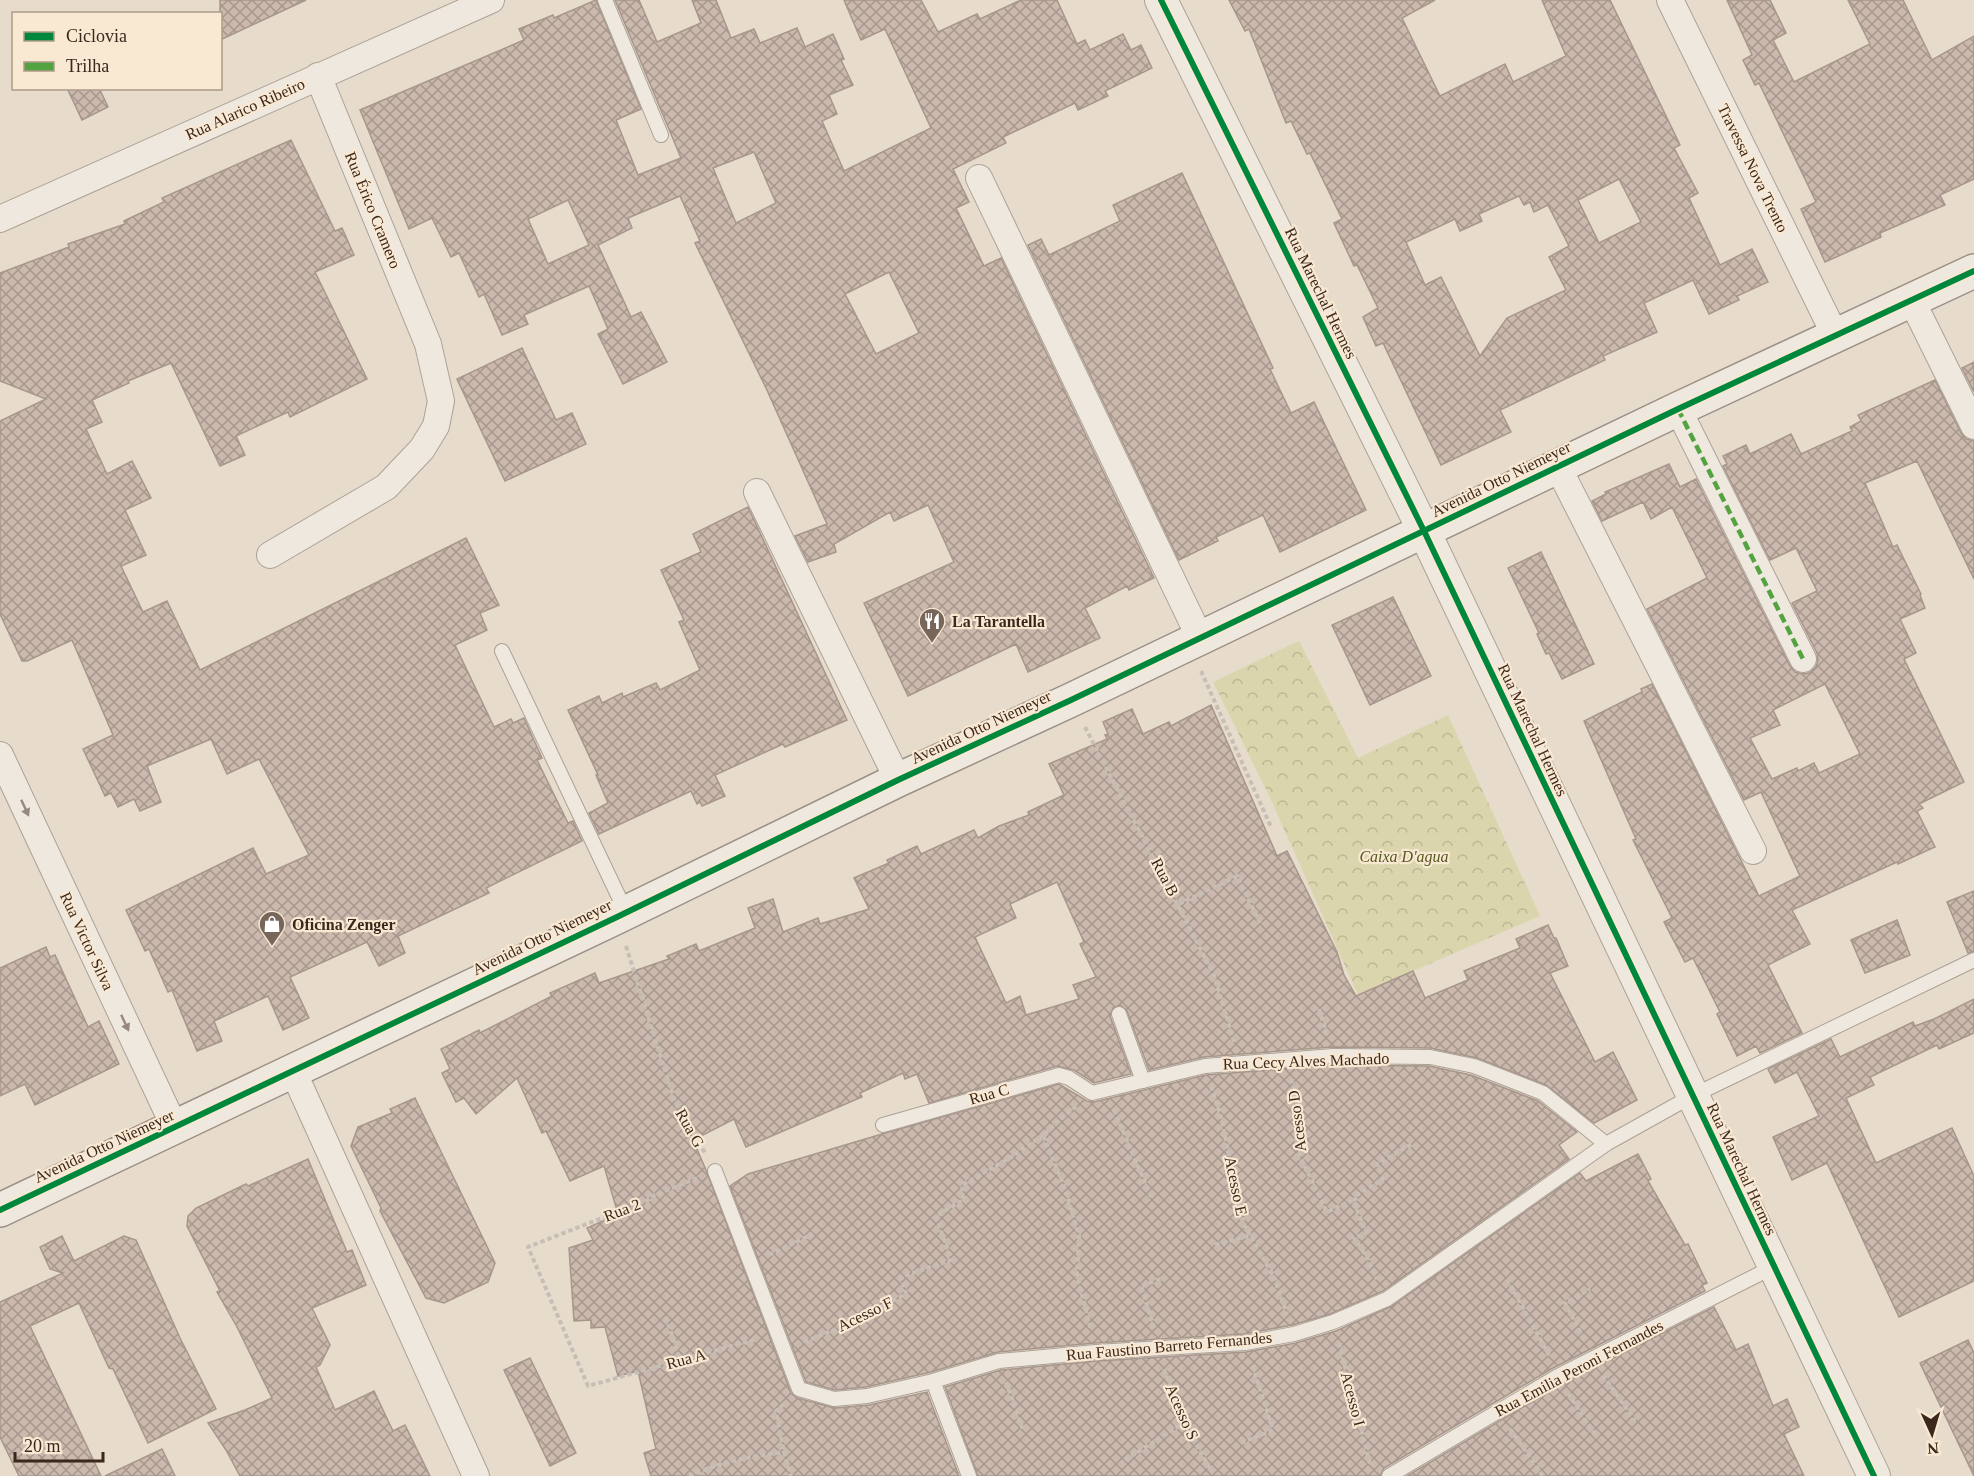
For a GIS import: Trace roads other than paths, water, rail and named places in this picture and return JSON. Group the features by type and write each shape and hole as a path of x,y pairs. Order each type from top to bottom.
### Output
{"main road":[{"name":"Avenida Otto Niemeyer","path":"0,1210 898,780 1071,700 1678,409 1974,271"}],"street":[{"name":"Rua Alarico Ribeiro","path":"0,219 491,0"},
{"name":"Rua Marechal Hermes","path":"1161,0 1424,531 1874,1476"},
{"name":"Travessa Nova Trento","path":"1670,0 1835,335"},
{"name":"Rua Érico Cramero","path":"270,555 386,487 422,449 436,426 441,401 428,344 318,76"},
{"path":"978,178 1200,638"},
{"path":"1911,299 1974,426"},
{"path":"1678,409 1803,659"},
{"path":"1558,467 1752,851"},
{"path":"757,492 898,780"},
{"name":"Rua Victor Silva","path":"0,755 174,1128"},
{"path":"292,1071 476,1476"}],"lane":[{"path":"605,0 661,135"},
{"path":"502,651 621,914"},
{"name":"Rua Faustino Barreto Fernandes","path":"715,1171 799,1389 834,1399 867,1396 933,1381 999,1361 1096,1352 1245,1343 1294,1334 1333,1322 1387,1299 1606,1144 1692,1096 1974,960"},
{"path":"1119,1014 1143,1081"},
{"name":"Rua Cecy Alves Machado","path":"1099,1091 1204,1066 1333,1056 1430,1057 1474,1066 1543,1093 1606,1144"},
{"name":"Rua C","path":"883,1125 1054,1076 1064,1076 1099,1091"},
{"name":"Rua Emilia Peroni Fernandes","path":"1389,1476 1558,1376 1773,1267"},
{"path":"933,1381 969,1476"}],"place":[{"name":"La Tarantella","path":"932,644"},
{"name":"Oficina Zenger","path":"272,947"}],"park label":[{"name":"Caixa D'agua","path":"1404,856"}]}
